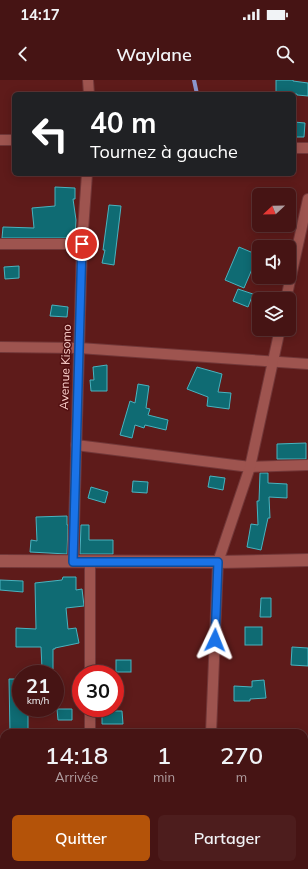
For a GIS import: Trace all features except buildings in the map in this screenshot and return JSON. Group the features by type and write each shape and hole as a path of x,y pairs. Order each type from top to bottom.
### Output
{"street":[{"path":"88,80 88,92"},
{"path":"0,140 12,140"},
{"path":"296,148 308,148"},
{"name":"Avenue Kisomo","path":"73,562 78,348 82,244 87,176"},
{"path":"288,292 308,199"},
{"path":"0,244 82,244"},
{"path":"211,729 218,562 250,467 278,336"},
{"path":"0,347 78,348 308,364"},
{"path":"76,446 250,467 308,465"},
{"path":"0,561 218,562 308,560"},
{"path":"90,562 90,665"},
{"path":"90,717 90,729"}],"waterway":[{"path":"194,80 197,92"}],"route":[{"path":"82,244 73,562 218,562 215,640"}]}
